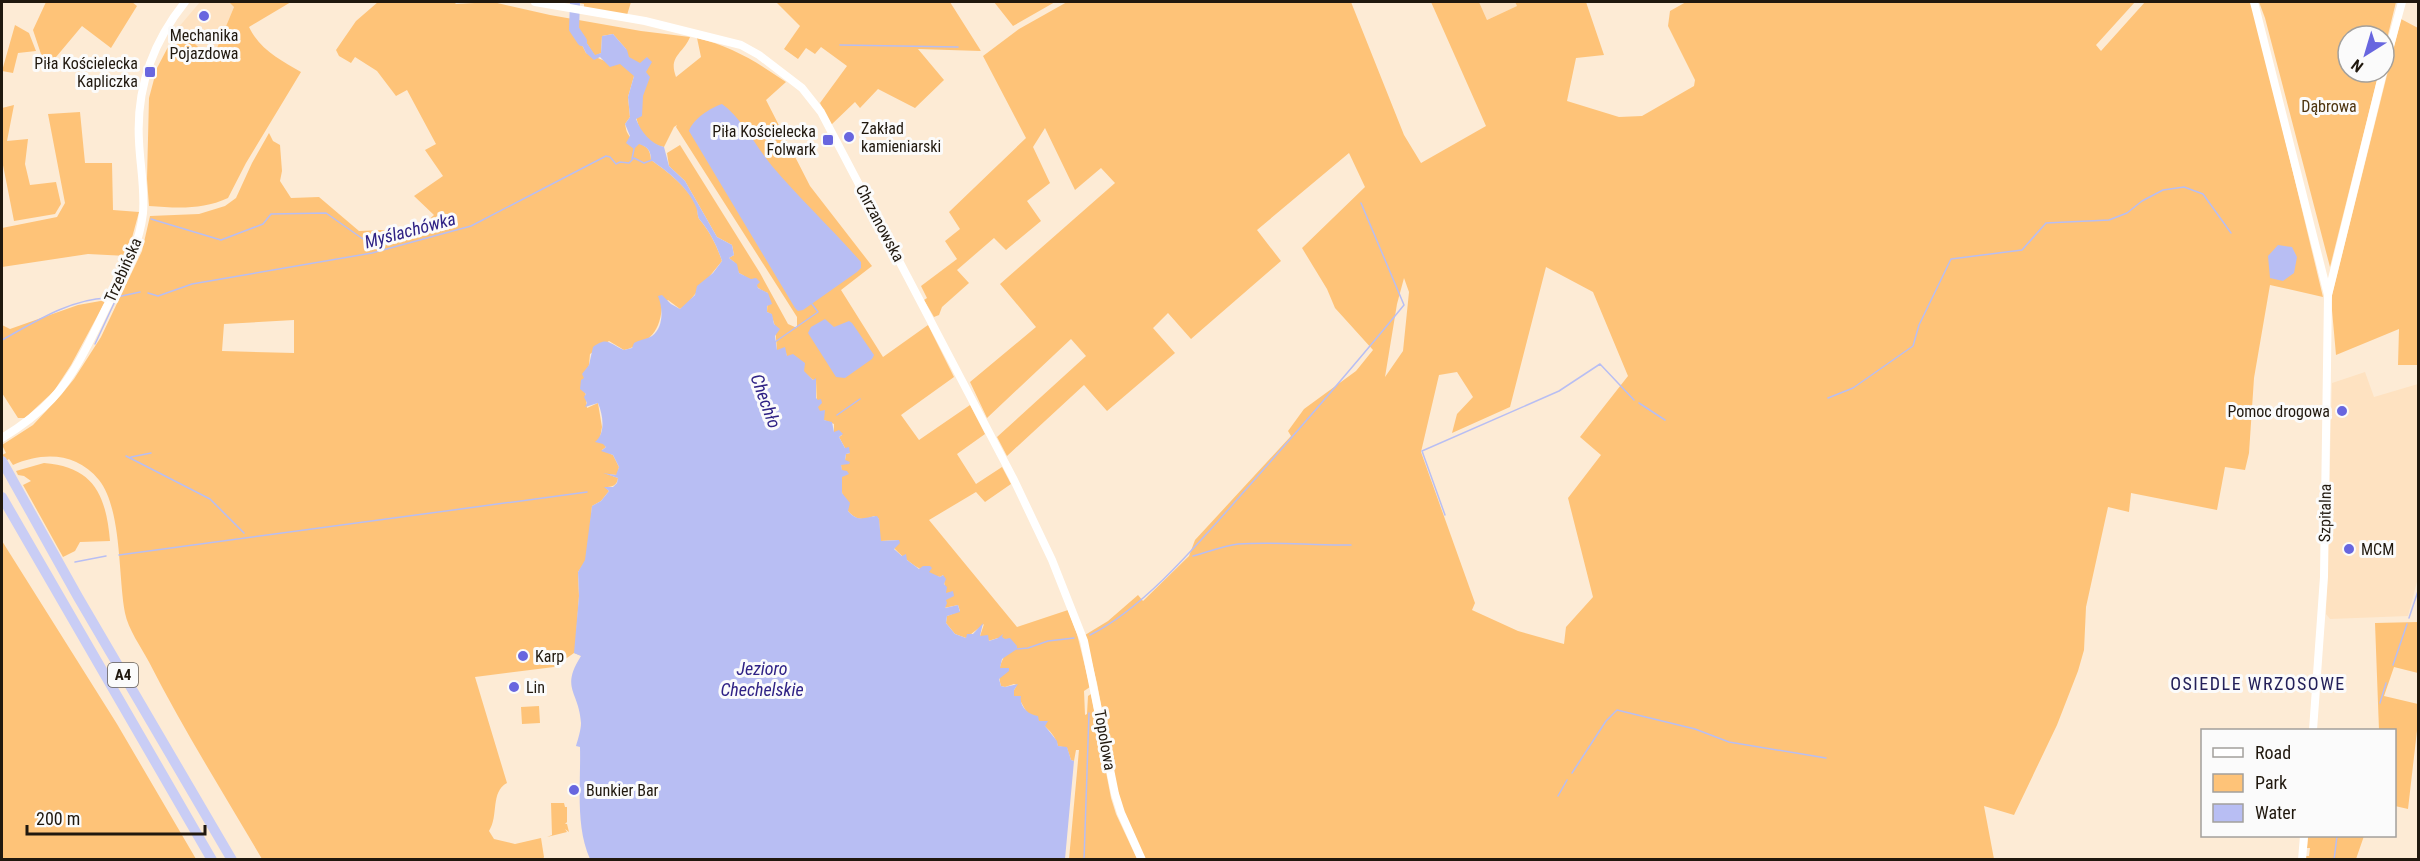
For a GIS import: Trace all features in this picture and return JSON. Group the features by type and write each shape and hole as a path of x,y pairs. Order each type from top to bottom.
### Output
{"highway":[{"name":"A4","path":"2,461 232,860"},
{"name":"A4","path":"2,497 212,860"}],"street":[{"name":"Trzebińska","path":"2,438 36,415 64,385 135,252 142,221 139,118 146,76 155,49 185,2"},
{"name":"Chrzanowska","path":"535,2 676,28 741,45 767,61 802,88 821,112 1017,485 1076,618"},
{"path":"2254,2 2328,295"},
{"path":"2396,24 2402,2"},
{"path":"2328,295 2380,84"},
{"name":"Szpitalna","path":"2313,729 2324,574 2328,295"},
{"name":"Topolowa","path":"1076,618 1092,672 1115,794 1142,860"},
{"path":"2302,860 2304,837"}],"shaded area":[{"path":"200,2 229,2 234,7 212,60 178,28"},
{"path":"1479,2 1515,2 1517,6 1487,20"},
{"path":"2365,372 2374,397 2418,384 2418,578 2408,616 2330,619 2326,614 2332,383"}],"green space":[{"path":"46,2 132,2 137,6 111,48 82,26 46,69 33,30"},
{"path":"229,2 291,2 249,27 265,48 301,72 246,163 228,198 209,205 179,208 149,206 147,179 149,98 157,68 178,28 212,60 234,7"},
{"path":"378,2 454,2 456,4 493,2 550,15 690,37 675,60 676,77 701,57 697,38 721,45 786,82 766,100 810,186 872,266 841,290 883,357 928,325 954,377 901,415 919,440 970,405 985,434 957,454 976,484 1002,467 1011,484 985,502 976,492 929,520 1017,627 1068,610 1077,634 1090,687 1084,691 1085,715 1087,714 1088,696 1091,694 1111,798 1137,859 1069,859 1079,750 1076,750 1074,761 1071,760 1067,748 1058,746 1050,732 1025,710 1019,699 1014,696 1017,685 1001,686 1000,668 1013,644 1010,640 998,638 988,641 980,636 984,624 966,638 955,634 946,623 947,616 960,611 958,605 944,608 946,594 943,575 940,577 934,575 909,562 894,548 899,540 880,541 879,519 874,516 860,519 848,511 842,494 841,464 846,454 850,453 839,437 842,435 834,432 834,424 824,420 817,407 816,379 813,380 787,357 786,353 777,350 775,326 771,314 767,312 768,293 739,273 734,262 729,258 734,255 732,245 717,237 685,181 669,166 667,153 680,145 760,273 788,324 797,328 797,317 676,127 677,125 664,147 645,137 635,108 634,76 628,97 630,117 625,124 627,133 648,149 651,160 671,175 688,193 722,261 687,304 680,309 668,300 662,304 656,329 641,344 624,350 609,341 590,354 584,378 587,408 598,403 602,427 600,438 606,447 602,450 613,455 619,467 617,475 607,474 618,478 617,483 605,487 609,491 601,501 592,506 590,529 605,534 578,572 576,638 582,656 574,653 554,667 475,677 507,783 498,792 494,818 489,831 494,839 515,844 541,838 544,857 543,859 262,859 190,737 129,625 125,613 112,508 99,480 80,464 59,457 36,458 13,465 9,459 2,463 2,455 6,453 2,445 33,425 74,379 101,337 142,251 150,216 199,214 225,206 236,198 269,133 273,141 280,145 282,171 280,181 291,198 319,197 359,231 381,230 412,235 434,215 414,196 443,176 425,150 436,144 407,90 396,96 377,71 355,57 351,63 339,56 336,50 356,21","holes":["574,29 580,33 595,56 601,53 602,36 613,34 626,49 605,61 586,53","294,320 294,353 222,351 224,324"]},
{"path":"573,2 631,2 627,15 584,7 584,4"},
{"path":"776,2 950,2 981,51 918,49 944,80 915,108 878,89 860,108 855,102 831,125 820,103 847,66 821,47 815,54 806,48 798,59 784,49 800,26"},
{"path":"994,2 1055,2 1013,26"},
{"path":"1067,2 1351,2 1404,135 1421,163 1486,126 1431,2 1479,2 1487,20 1517,6 1515,2 1586,2 1604,55 1576,58 1567,101 1619,117 1642,116 1694,86 1695,80 1668,26 1670,11 1686,2 2135,2 2096,45 2101,51 2145,2 2250,2 2323,297 2270,285 2254,378 2249,453 2245,470 2225,467 2217,510 2131,493 2129,512 2108,507 2086,607 2084,650 2057,725 2014,815 1984,806 1994,859 1146,860 1123,812 1118,794 1097,683 1085,635 1108,621 1138,595 1143,601 1189,556 1195,540 1291,436 1288,431 1304,409 1356,371 1373,350 1335,308 1327,289 1302,248 1365,187 1349,153 1257,230 1281,261 1191,339 1168,313 1153,328 1175,353 1107,411 1084,385 1007,456 997,437 1086,356 1071,339 987,418 970,382 1036,327 1000,284 1115,183 1101,168 1075,190 1045,128 1033,147 1050,183 1027,201 1041,221 1006,250 994,238 957,270 969,283 942,307 939,315 934,317 924,300 927,298 921,286 957,259 945,241 960,229 949,212 1026,138 983,56 1019,29","holes":["1546,267 1593,292 1628,376 1580,437 1601,455 1568,498 1593,597 1566,627 1564,644 1518,631 1472,610 1475,603 1421,452 1439,375 1457,372 1473,397 1457,414 1452,433 1510,407","1404,278 1409,292 1403,351 1385,377 1397,304"]},
{"name":"Dąbrowa","path":"2259,2 2396,2 2391,24 2336,24 2336,84 2376,84 2330,267"},
{"path":"2401,19 2418,28 2418,365 2398,365 2399,329 2336,355 2331,299 2385,84 2396,84 2396,39"},
{"path":"15,25 29,33 36,51 18,53 13,73 2,71"},
{"path":"14,105 7,141 28,139 25,164 30,185 56,182 61,204 55,214 14,221 2,160 2,108"},
{"path":"80,112 85,163 112,163 113,210 139,212 127,256 88,254 2,267 2,228 57,217 65,203 48,114"},
{"path":"106,300 71,365 54,391 25,418 18,418 2,393 2,325 10,329 78,305"},
{"path":"44,463 75,470 94,486 105,510 110,541 80,542 75,551 63,557 23,485 31,481 18,475 16,471"},
{"path":"2,541 117,724 196,859 2,859"},
{"path":"2418,622 2418,673 2394,667 2384,696 2418,704 2408,809 2396,806 2396,729 2379,729 2375,623"},
{"path":"539,706 540,723 522,724 521,707"},
{"path":"551,803 564,803 567,807 565,824 569,832 565,829 567,832 547,837 552,835"},
{"path":"2308,837 2364,837 2356,859 2306,860 2310,848 2307,848"}],"water":[{"name":"Jezioro Chechelskie","path":"574,29 580,33 595,55 601,53 602,36 613,34 627,50 629,57 640,63 647,57 652,62 646,72 650,77 643,96 642,116 636,119 647,137 664,147 669,166 685,181 717,237 732,245 734,255 729,258 737,264 739,273 751,279 756,278 760,282 757,285 758,288 768,293 772,304 767,306 767,312 772,314 774,324 780,329 775,336 777,350 785,347 787,356 793,354 805,363 804,371 813,380 816,378 816,398 821,399 822,403 818,407 820,411 825,410 824,420 832,422 834,432 839,430 843,434 839,437 845,448 849,447 850,453 846,454 845,460 850,462 841,465 842,470 849,474 842,477 842,493 850,503 848,511 858,518 877,516 881,541 899,540 900,543 894,549 902,556 906,554 907,560 919,569 923,566 930,566 932,568 929,572 940,577 943,575 946,579 944,584 947,587 946,593 953,591 954,596 946,600 945,608 958,605 960,612 947,616 946,623 955,634 966,638 967,634 973,634 983,623 980,636 988,635 989,641 1003,634 1002,637 1010,638 1017,646 1017,649 1002,659 1000,668 1009,668 1009,671 999,679 1001,686 1018,684 1014,690 1014,696 1021,696 1025,709 1038,716 1039,721 1048,721 1045,726 1057,741 1058,746 1067,747 1071,760 1074,761 1065,859 590,859 582,833 580,747 576,746 580,732 580,712 571,683 575,667 581,656 574,653 579,596 578,572 585,560 592,506 601,501 609,491 604,487 613,487 617,483 618,478 603,473 616,475 619,467 613,455 601,451 606,447 595,442 601,434 601,413 598,403 585,407 586,394 580,389 581,380 584,378 582,374 589,365 593,347 598,344 608,342 624,350 652,336 659,328 661,317 658,296 662,295 680,309 695,295 697,286 713,273 722,261 688,193 671,175 651,160 647,148 639,144 634,149 626,143 630,136 625,124 630,117 628,97 634,76 620,64 610,67 600,57 594,60 586,53"},
{"path":"722,104 736,117 783,178 861,262 861,268 857,272 803,310 798,311 795,308 689,131 702,114"},
{"path":"2278,245 2292,247 2297,257 2294,273 2283,281 2270,278 2268,256"},
{"path":"825,319 834,327 849,321 852,323 874,355 872,359 845,378 836,377 808,333 811,327"}],"waterway":[{"name":"Chechło","path":"575,2 574,29 582,41"},
{"path":"840,45 958,47"},
{"path":"632,159 634,149"},
{"name":"Myślachówka","path":"148,293 158,296 192,284 372,253 471,226 606,156 616,164 629,163 634,158 644,163 652,160"},
{"path":"1828,398 1853,388 1913,346 1919,325 1951,259 2022,250 2046,223 2109,220 2127,213 2142,201 2163,190 2184,187 2203,194 2231,233"},
{"path":"1090,635 1133,606 1175,568 1289,441 1404,305 1361,203"},
{"path":"151,219 221,240 263,224 271,214 326,213 363,239 387,233 409,239"},
{"path":"95,344 117,297 140,292"},
{"name":"Myślachówka","path":"2,340 66,307 93,299 107,298"},
{"path":"775,342 818,312 812,304"},
{"path":"1445,515 1422,451 1559,391 1600,364 1634,400"},
{"path":"837,415 860,399"},
{"path":"1639,403 1665,420"},
{"path":"131,457 151,453"},
{"path":"126,456 210,499 244,533"},
{"path":"119,555 587,492"},
{"path":"1193,556 1238,544 1351,545"},
{"path":"75,562 106,556"},
{"path":"2409,618 2418,591"},
{"path":"2393,665 2407,624"},
{"path":"1017,649 1048,641 1074,638"},
{"path":"2380,703 2386,683"},
{"path":"1572,773 1606,721 1617,710 1695,729 1729,742 1826,758"},
{"path":"1084,860 1089,713"},
{"path":"1558,796 1567,780"},
{"path":"2334,860 2337,837"}],"place":[{"name":"Mechanika Pojazdowa","path":"204,16"},
{"name":"Piła Kościelecka Kapliczka","path":"150,72"},
{"name":"Zakład kamieniarski","path":"849,137"},
{"name":"Piła Kościelecka Folwark","path":"828,140"},
{"name":"Pomoc drogowa","path":"2342,411"},
{"name":"MCM","path":"2349,549"},
{"name":"Karp","path":"523,656"},
{"name":"Lin","path":"514,687"},
{"name":"Bunkier Bar","path":"574,790"}],"district":[{"name":"OSIEDLE WRZOSOWE","path":"2258,683"}]}
